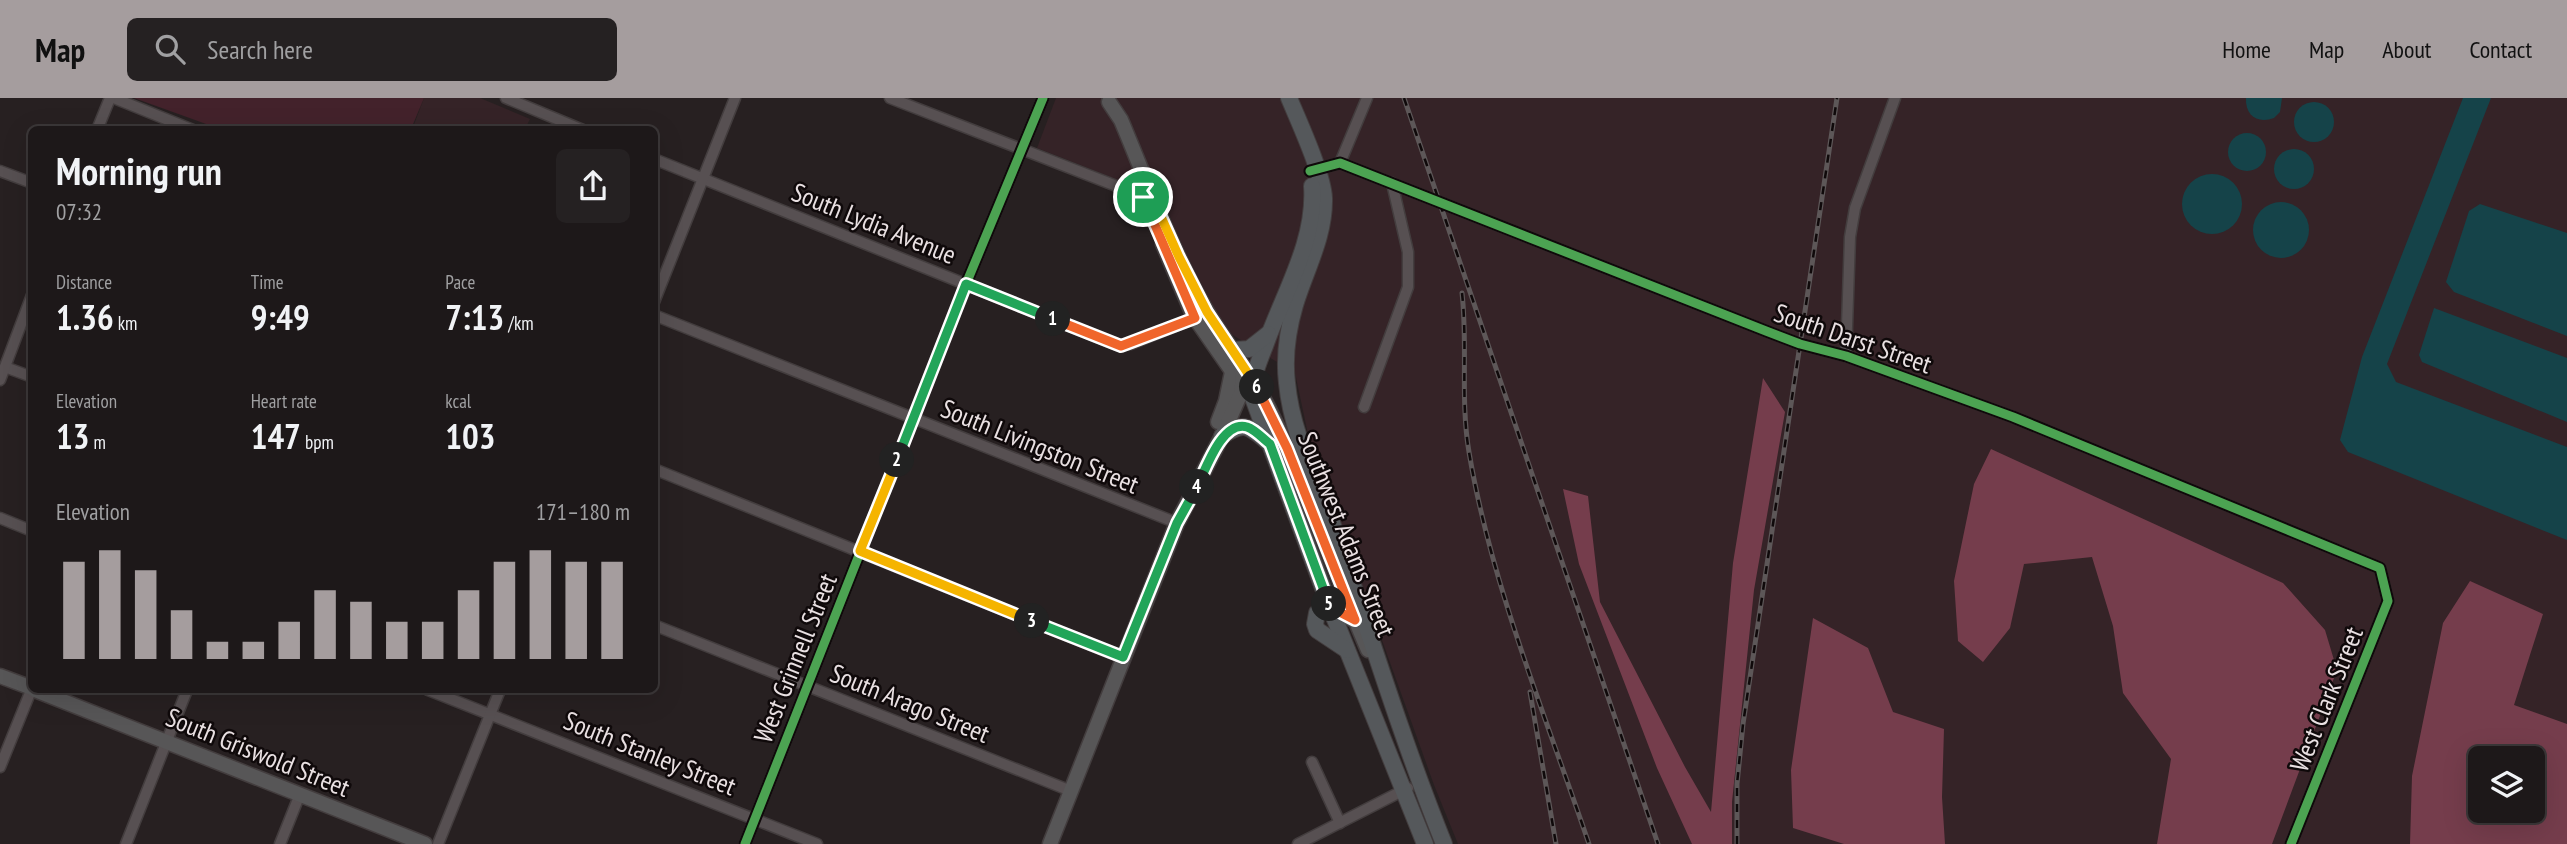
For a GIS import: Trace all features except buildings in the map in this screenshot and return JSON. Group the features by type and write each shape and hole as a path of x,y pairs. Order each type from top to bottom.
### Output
{"main road":[{"path":"1289,98 1303,132 1313,170 1324,194 1324,214 1318,242 1292,320 1287,362 1289,400 1301,446 1335,530 1397,718"},
{"name":"Southwest Adams Street","path":"1313,170 1313,204 1309,230 1248,384 1330,607 1425,844"},
{"path":"1234,351 1249,349 1269,332"},
{"path":"1222,436 1236,427 1244,426 1251,428 1270,444"},
{"path":"1330,607 1355,620"},
{"name":"Southwest Adams Street","path":"1397,718 1444,844"}],"street":[{"path":"99,126 112,98 183,126"},
{"path":"506,98 573,126"},
{"path":"658,292 734,98"},
{"path":"890,98 1149,199"},
{"name":"West Grinnell Street","path":"745,844 966,284 1043,98"},
{"path":"1313,170 1340,163 1367,98"},
{"path":"1846,356 1850,237 1855,208 1895,98"},
{"name":"Southwest Adams Street","path":"1112,99 1195,318 1232,372 1248,384"},
{"name":"South Lydia Avenue","path":"658,161 1121,346 1195,318"},
{"name":"South Darst Street","path":"1340,163 1800,344 1846,356 2014,417 2380,568"},
{"path":"0,171 28,182"},
{"path":"1364,407 1408,286 1408,252 1392,183"},
{"name":"Southwest Adams Street","path":"1149,199 1195,290 1234,351 1248,384 1287,448 1397,718"},
{"path":"0,380 28,306"},
{"name":"South Livingston Street","path":"658,317 1177,523"},
{"path":"5,367 28,376"},
{"path":"1050,844 1225,405 1232,372"},
{"path":"1177,523 1248,384"},
{"path":"658,471 1123,657"},
{"path":"0,519 28,530"},
{"name":"West Clark Street","path":"2291,844 2388,601 2380,568"},
{"name":"South Arago Street","path":"658,627 1070,791"},
{"name":"South Griswold Street","path":"0,676 28,687"},
{"path":"0,767 31,693"},
{"name":"South Griswold Street","path":"43,693 425,844"},
{"path":"125,844 186,693"},
{"name":"South Stanley Street","path":"436,693 817,844"},
{"path":"438,844 499,693"},
{"path":"1312,762 1340,823"},
{"path":"1298,844 1420,783"},
{"path":"280,844 300,794"}],"shaded area":[{"path":"134,98 424,98 412,126 212,126"},
{"path":"424,98 480,98 530,119 526,126 414,126"},
{"path":"1056,98 2567,98 2567,844 1458,844 1434,785 1308,434 1295,373 1231,334 1217,316 1192,273 1163,198 1037,148"},
{"path":"1763,378 1785,412 1754,590 1732,802 1732,844 1692,844 1657,768 1579,564 1563,489 1588,496 1600,602 1711,812 1733,563"},
{"path":"1991,449 2283,583 2325,630 2337,670 2272,844 2157,844 2171,759 2123,693 2113,626 2092,557 2024,564 2010,628 1983,662 1958,641 1954,581 1974,484"},
{"path":"2470,581 2543,614 2514,705 2567,724 2567,844 2410,844 2412,776 2443,623"},
{"path":"1813,618 1868,648 1893,712 1944,729 1942,797 1945,844 1844,844 1793,828 1791,770"}],"water":[{"path":"2246,98 2282,98 2280,112 2268,120 2258,119 2250,114"},
{"path":"2463,98 2491,98 2387,364 2396,382 2567,447 2567,540 2348,452 2340,440 2362,357"},
{"path":"2314,102 2322,103 2328,108 2333,114 2333,130 2328,136 2322,141 2314,142 2306,141 2300,136 2295,130 2294,122 2295,114 2300,108 2306,103"},
{"path":"2247,133 2261,138 2266,152 2261,166 2247,171 2233,166 2228,152 2233,138"},
{"path":"2294,149 2308,155 2314,169 2308,183 2294,189 2280,183 2274,169 2280,155"},
{"path":"2206,174 2218,174 2237,187 2242,204 2240,216 2229,229 2218,234 2206,234 2187,221 2182,210 2182,198 2195,179"},
{"path":"2275,202 2287,202 2297,206 2305,214 2309,230 2305,246 2297,254 2287,258 2275,258 2265,254 2257,246 2253,236 2253,224 2257,214 2265,206"},
{"path":"2480,204 2567,233 2567,336 2454,292 2446,282 2469,211"},
{"path":"2434,308 2567,358 2567,422 2422,362 2419,355"}],"railway":[{"path":"1404,98 1658,844"},
{"path":"1737,844 1737,784 1743,724 1837,98"},
{"path":"1462,293 1466,432 1479,502 1505,601 1589,844"},
{"path":"1530,692 1556,844"}],"cycle path":[{"path":"745,844 966,284 1043,98"},
{"path":"1310,171 1340,163 1800,344 1846,356 2013,417 2380,568 2388,601 2291,844"}],"route":[{"path":"1143,197 1154,201 1207,312 1249,373 1267,405 1287,448 1355,620 1330,607 1270,444 1251,428 1244,426 1236,427 1222,436 1177,523 1123,657 860,551 966,284 1121,346 1195,318 1143,197"}]}
